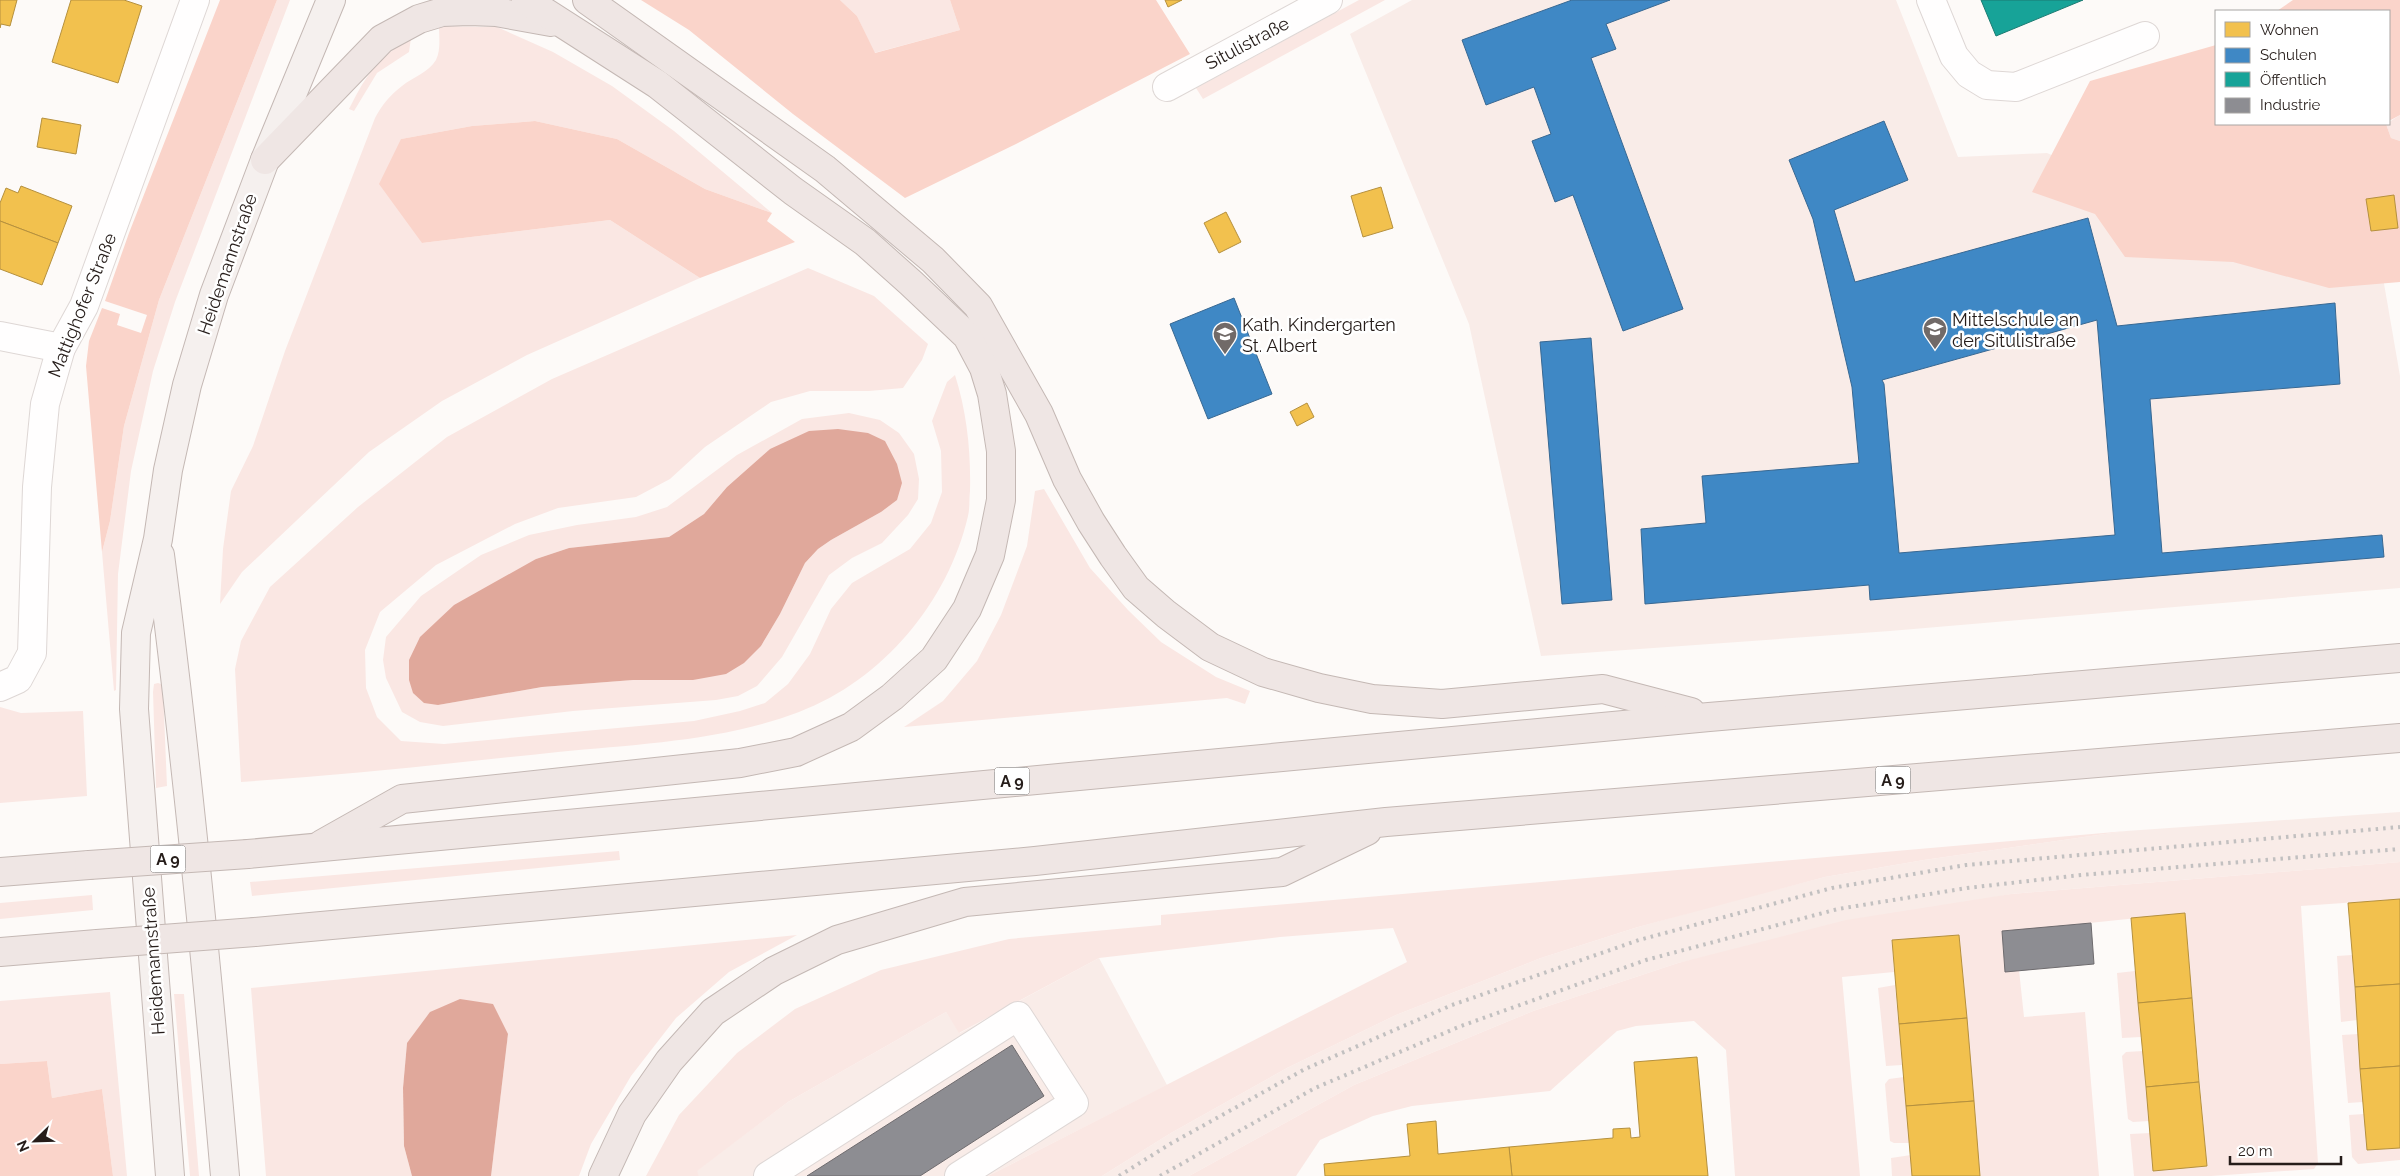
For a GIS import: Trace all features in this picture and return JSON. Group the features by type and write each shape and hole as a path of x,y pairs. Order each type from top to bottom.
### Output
{"highway":[{"path":"314,848 402,799 740,763 796,752 851,727 892,697 934,659 967,609 990,554 1001,500 1001,451 992,394 984,368 967,336 912,282 865,242 793,191 657,84 526,0"},
{"path":"587,0 825,169 933,260 978,306 1039,414 1067,479 1113,556 1136,588 1210,647 1262,672 1319,688 1372,699 1442,704 1603,689 1709,717"},
{"path":"265,160 382,39 418,19 442,12 496,12 565,24"},
{"name":"A 9","path":"0,872 248,854 929,788 1709,717 2400,658"},
{"name":"A 9","path":"0,952 255,932 1035,861 1386,822 2400,738"},
{"path":"603,1176 632,1114 669,1060 713,1012 774,972 837,940 965,902 1282,872 1386,822"}],"main road":[{"name":"Heidemannstraße","path":"170,1176 134,709 136,633 158,539 168,470 186,385 214,295 265,160 331,0"},
{"name":"Heidemannstraße","path":"158,539 176,673 225,1176"}],"street":[{"name":"Mattighofer Straße","path":"0,687 18,679 32,653 40,444 45,404 61,348 84,306 195,0"},
{"name":"Situlistraße","path":"1166,87 1328,0"},
{"path":"1931,0 1954,56 1969,74 1987,85 2016,87 2145,36"},
{"path":"0,336 61,348"},
{"path":"768,1176 1018,1016 1074,1103 959,1176"}],"shaded area":[{"path":"220,0 277,0 159,300 124,426 110,521 102,552 86,366 89,341 102,308 120,314 117,325 141,333 147,315 105,301 129,233"},
{"path":"277,0 290,0 175,302 153,371 131,471 118,574 116,690 114,691 102,552 110,521 124,426 159,300"},
{"path":"641,0 840,0 857,16 875,53 960,30 950,0 1156,0 1190,54 1016,144 905,198 793,114 689,30"},
{"path":"840,0 950,0 960,30 874,53 857,16"},
{"path":"1359,0 1385,0 1203,99 1196,88"},
{"name":"Mittelschule an der Situlistraße","path":"1412,0 1896,0 1958,157 2047,153 2212,227 2382,272 2400,376 2400,588 1890,631 1541,656 1469,324 1350,34"},
{"path":"2293,0 2400,0 2400,115 2390,120 2390,10 2278,10"},
{"path":"439,26 497,27 553,52 612,86 674,131 772,213 705,189 617,139 535,121 472,126 401,139 422,243 610,220 700,278 527,355 442,401 369,452 242,572 220,604 223,549 231,491 253,446 285,351 375,118 394,93 429,68 436,60 439,47"},
{"path":"411,38 409,52 377,73 354,111 349,109 361,86 374,68 389,53"},
{"path":"2215,45 2215,125 2386,125 2391,138 2400,141 2400,282 2329,288 2233,262 2125,257 2095,214 2032,192 2090,81"},
{"path":"2400,115 2400,141 2391,138 2386,125 2390,125 2390,121"},
{"path":"535,121 617,139 705,189 772,213 767,221 795,242 700,278 610,220 422,243 379,184 401,139 472,126"},
{"path":"808,268 874,296 928,344 922,360 903,388 869,391 810,391 771,402 705,447 670,479 636,497 558,508 515,524 436,565 380,612 365,650 366,688 377,717 401,741 444,744 694,721 740,711 765,703 788,684 810,654 831,609 852,583 910,549 931,523 942,492 941,451 932,421 947,382 955,375 963,404 969,447 970,491 968,516 958,548 945,578 928,607 884,659 858,680 830,698 799,712 770,722 711,735 680,740 320,776 241,782 235,669 241,641 270,587 358,507 447,437 552,379"},
{"path":"849,413 880,420 899,433 914,454 919,479 918,499 908,515 882,543 852,558 829,575 782,657 757,686 738,696 716,700 573,711 443,726 420,722 402,712 386,678 383,660 386,637 421,596 481,555 529,535 577,525 636,517 667,507 737,455 802,419","holes":["770,449 881,512 831,540 818,549 805,563 780,614 761,646 693,680 633,680 542,687 438,705 536,559 569,548 669,537 704,514 727,487"]},
{"path":"838,429 868,433 885,441 897,464 902,483 897,500 881,512 818,549 805,563 780,614 761,646 744,663 726,674 693,680 633,680 542,687 438,705 424,703 413,693 409,680 409,660 420,637 454,605 536,559 569,548 669,537 704,514 727,487 770,449 809,431"},
{"path":"1044,489 1090,568 1128,610 1161,642 1216,677 1250,691 1245,704 1227,698 904,727 943,701 977,661 1001,615 1027,546 1035,491"},
{"path":"154,684 161,684 163,691 167,786 156,788 153,692"},
{"path":"0,707 21,713 83,711 87,796 0,803"},
{"path":"2400,812 2400,862 2011,894 1678,963 1533,1011 1354,1085 1189,1176 1102,1176 1171,1133 1287,1068 1396,1015 1541,958 1638,927 1825,877 1924,860 2126,831"},
{"path":"2126,831 1924,860 1825,877 1638,927 1541,958 1396,1015 1287,1068 1171,1133 1102,1176 988,1176 1407,962 1393,928 1280,937 1099,958 959,1033 946,1012 788,1102 697,1171 699,1176 646,1176 679,1115 737,1053 795,1009 881,970 1009,939 1161,925 1161,915"},
{"path":"619,851 620,860 252,896 250,882"},
{"path":"2400,862 2400,899 2301,906 2318,1163 2314,1169 2211,1176 2134,1176 2130,1134 2150,1133 2153,1171 2207,1166 2185,913 2002,932 2005,971 2019,970 2024,1017 2085,1012 2099,1176 1980,1176 1959,935 1892,940 1894,972 1842,977 1860,1176 1735,1176 1726,1050 1694,1021 1636,1026 1617,1031 1550,1091 1412,1106 1373,1116 1320,1140 1296,1176 1189,1176 1354,1085 1533,1011 1678,963 1846,920 2011,894"},
{"path":"92,895 93,910 0,919 0,903"},
{"path":"797,935 729,972 676,1018 631,1076 591,1144 579,1176 491,1176 508,1034 407,1043 403,1088 404,1146 412,1176 266,1176 251,988"},
{"path":"2352,955 2357,1020 2341,1022 2337,956"},
{"path":"1099,958 1167,1085 988,1176 699,1176 696,1171 788,1102 946,1012 960,1033"},
{"path":"2135,971 2141,1037 2122,1038 2117,973"},
{"path":"1895,985 1902,1065 1886,1066 1878,988"},
{"path":"110,992 127,1176 113,1176 102,1089 52,1098 47,1061 0,1064 0,1001"},
{"path":"174,994 184,994 199,1176 190,1176"},
{"path":"460,999 493,1004 508,1034 491,1176 412,1176 404,1146 403,1088 407,1043 430,1012"},
{"path":"2358,1034 2363,1102 2348,1103 2342,1035"},
{"path":"2143,1051 2149,1121 2133,1122 2128,1119 2122,1056 2126,1052"},
{"path":"47,1061 52,1098 102,1089 113,1176 0,1176 0,1064"},
{"path":"1904,1077 1910,1143 1894,1143 1890,1141 1885,1084 1889,1079"},
{"path":"2364,1114 2367,1150 2400,1148 2400,1160 2358,1164 2352,1157 2349,1115"},
{"path":"1911,1155 1912,1176 1892,1176 1891,1158"}],"building: Wohnen":[{"path":"0,0 17,0 10,26 1,24 0,28"},
{"path":"71,0 124,0 142,6 118,83 52,62"},
{"path":"1165,0 1182,0 1168,7"},
{"path":"42,118 81,125 76,154 37,147"},
{"path":"21,186 72,206 58,243 0,221 0,203 6,188 18,193"},
{"path":"1381,187 1393,228 1363,237 1351,196"},
{"path":"2394,195 2398,228 2371,231 2366,199"},
{"path":"1226,212 1241,242 1219,253 1204,223"},
{"path":"0,221 58,243 42,285 0,269"},
{"path":"1307,403 1314,417 1297,426 1290,412"},
{"path":"2400,899 2400,984 2355,987 2348,903"},
{"path":"2185,913 2192,998 2138,1003 2131,918"},
{"path":"1959,935 1967,1018 1899,1024 1892,940"},
{"path":"2400,984 2400,1066 2360,1069 2355,987"},
{"path":"2192,998 2199,1082 2146,1087 2138,1003"},
{"path":"1967,1018 1974,1101 1906,1106 1899,1024"},
{"path":"1697,1057 1708,1176 1512,1176 1509,1147 1613,1138 1613,1129 1630,1128 1631,1138 1640,1137 1634,1062"},
{"path":"2400,1066 2400,1148 2367,1150 2360,1069"},
{"path":"2199,1082 2207,1166 2153,1171 2146,1087"},
{"path":"1974,1101 1980,1176 1912,1176 1906,1106"},
{"path":"1436,1121 1438,1154 1509,1147 1512,1176 1325,1176 1324,1164 1410,1156 1407,1124"}],"building: Schulen":[{"path":"1572,0 1670,0 1606,24 1616,49 1591,58 1683,309 1623,331 1573,195 1555,202 1532,141 1551,134 1534,87 1486,105 1462,40"},
{"path":"1884,121 1908,180 1834,210 1855,282 2088,218 2117,326 2335,303 2340,384 2150,399 2162,553 2382,535 2384,557 1870,600 1869,585 1645,604 1641,529 1706,523 1702,476 1859,463 1852,387 1813,219 1789,160","holes":["2097,320 2115,535 1899,553 1884,384 1882,380"]},
{"name":"Kath. Kindergarten St. Albert","path":"1234,298 1272,394 1208,419 1170,324"},
{"path":"1591,338 1612,600 1562,604 1540,342"}],"building: Öffentlich":[{"path":"1981,0 2083,0 1996,36"}],"building: Industrie":[{"path":"2091,923 2094,964 2005,972 2002,931"},
{"path":"1012,1045 1044,1096 920,1176 807,1176"}],"railway":[{"path":"1119,1176 1170,1144 1305,1069 1452,1005 1639,940 1832,888 1966,865 2400,827"},
{"path":"1160,1176 1315,1088 1461,1026 1646,960 1838,909 1967,888 2081,875 2400,849"}],"place":[{"name":"Mittelschule an der Situlistraße","path":"1935,350"},
{"name":"Kath. Kindergarten St. Albert","path":"1225,355"}]}
